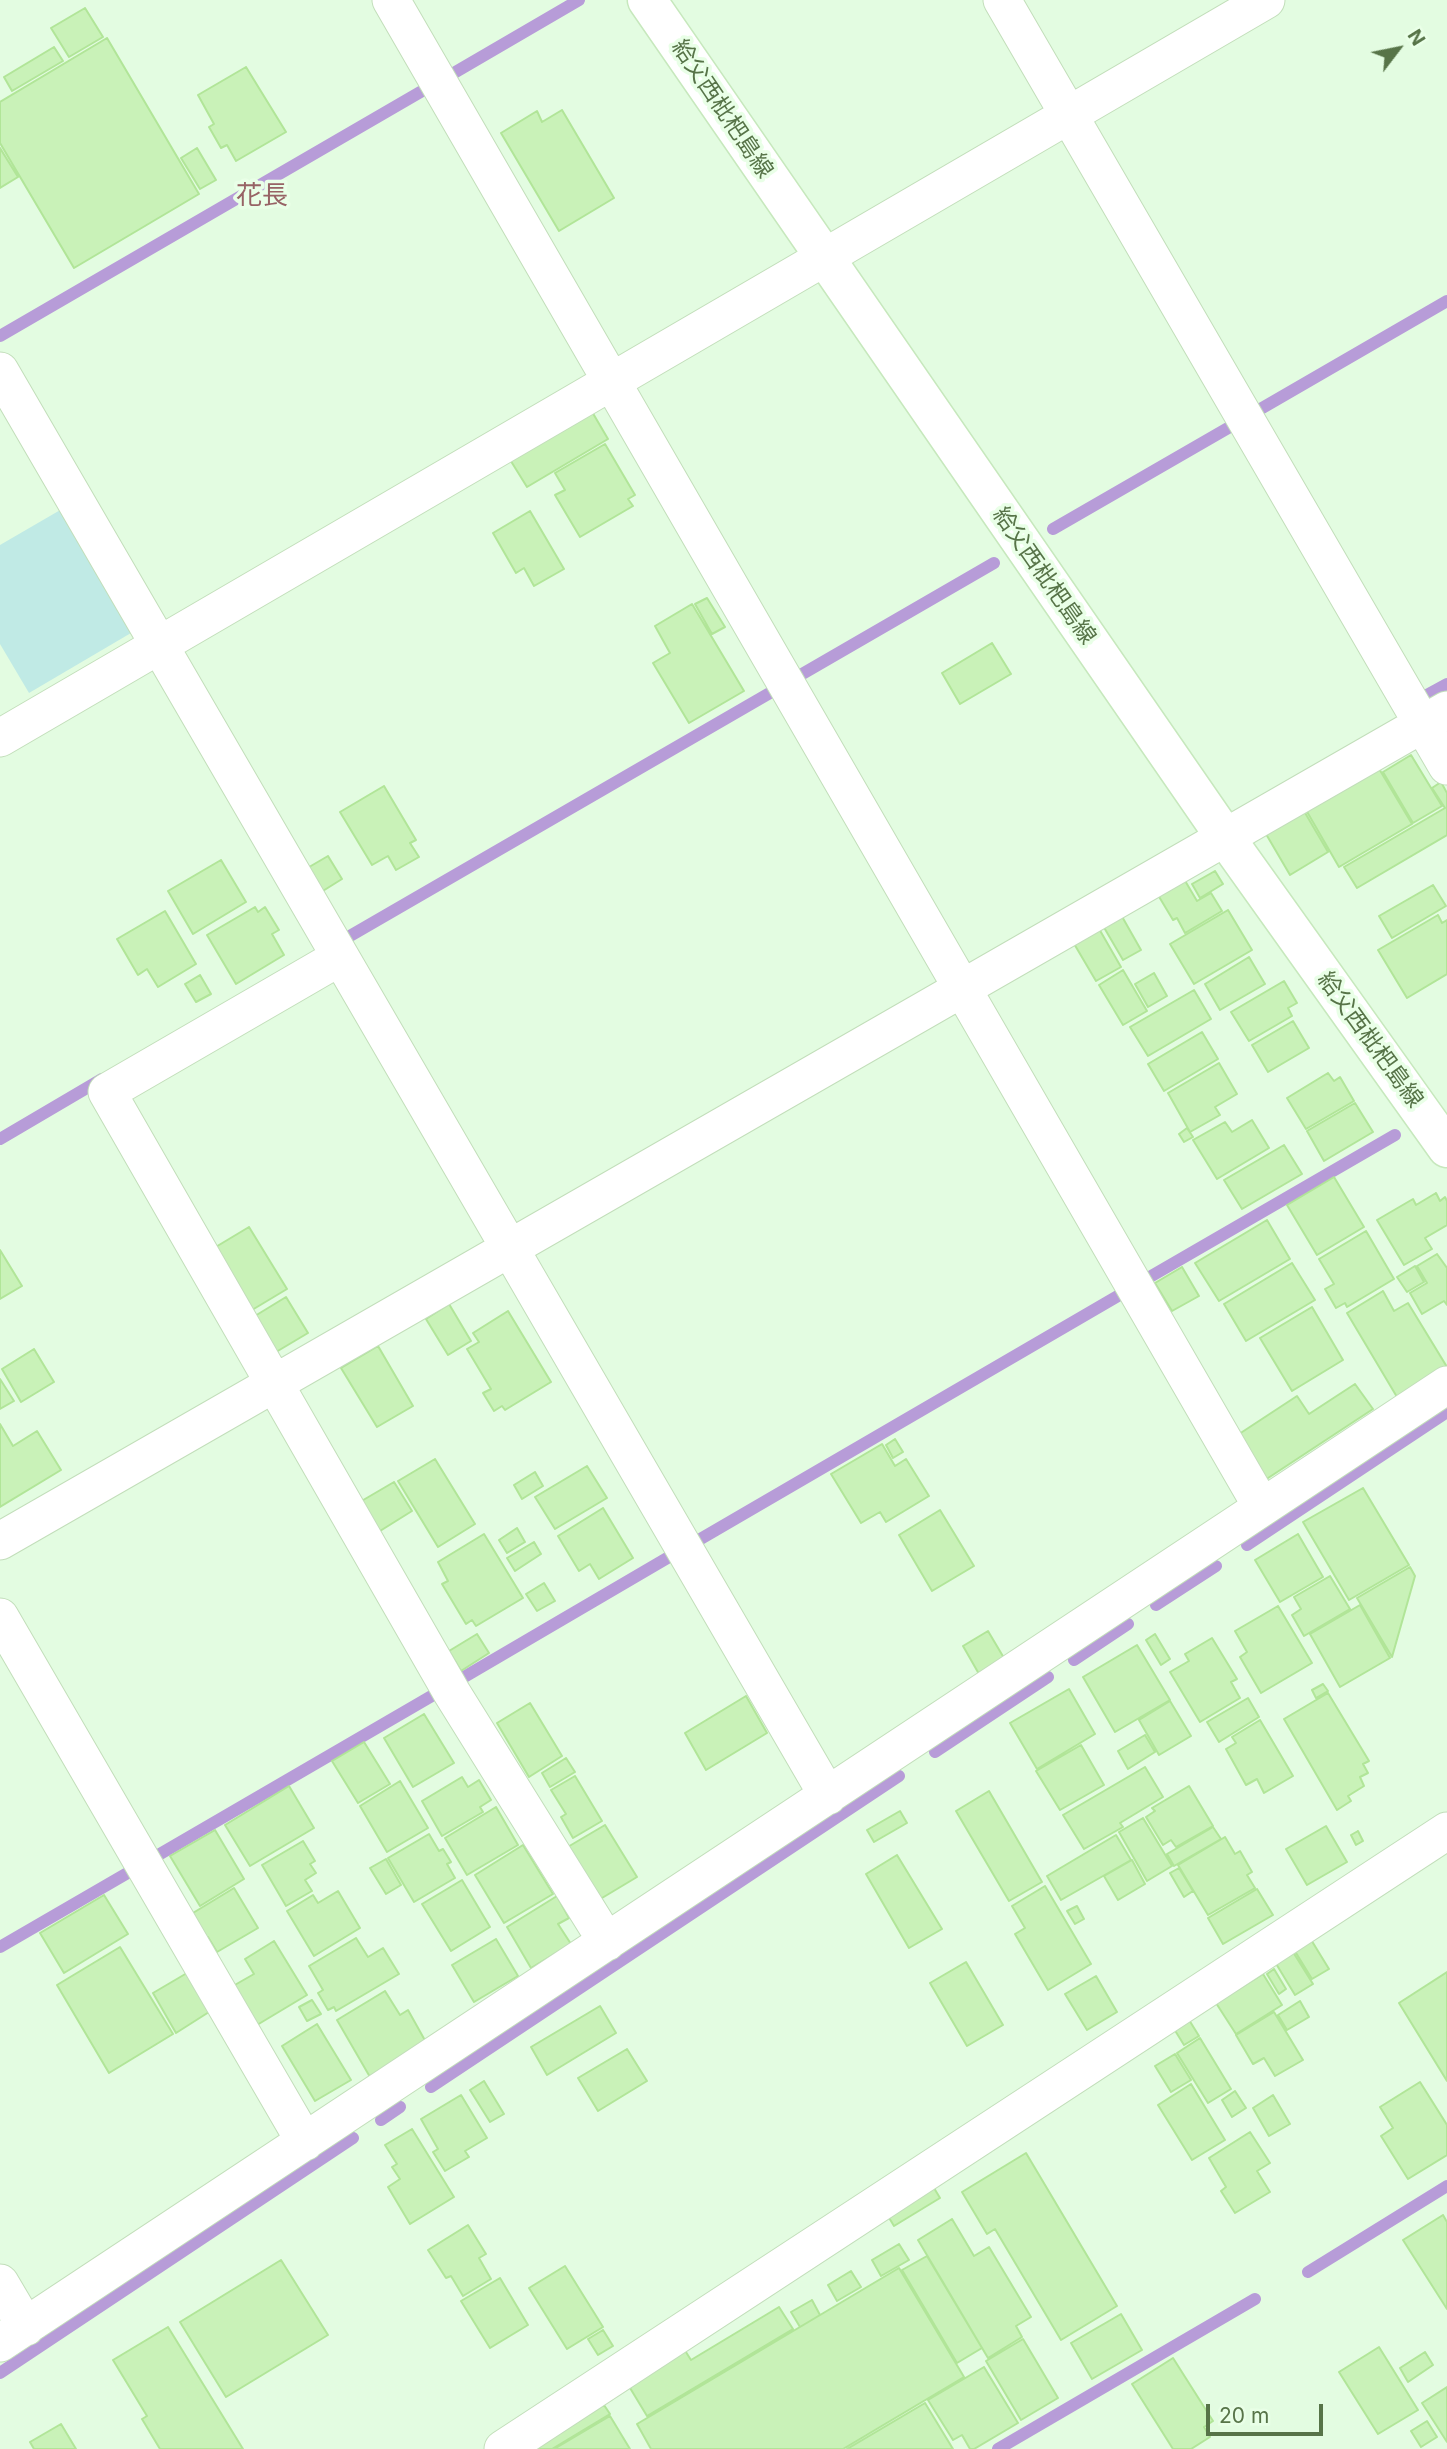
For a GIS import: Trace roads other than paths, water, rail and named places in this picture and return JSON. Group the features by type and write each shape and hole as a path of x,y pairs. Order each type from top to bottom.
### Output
{"main road":[{"name":"給父西枇杷島線","path":"647,0 1225,837 1447,1148"}],"street":[{"path":"391,0 1262,1507"},
{"path":"1002,0 1435,717 1447,766"},
{"path":"0,738 1266,0"},
{"path":"0,371 828,1796"},
{"path":"0,1541 1435,717"},
{"path":"340,957 107,1093 452,1693 607,1942"},
{"path":"0,2283 13,2335 1447,1385"},
{"path":"0,1617 305,2142"},
{"path":"503,2449 1447,1831"}],"waterway":[{"path":"447,77 579,0"},
{"path":"0,336 429,87"},
{"path":"1257,411 1447,301"},
{"path":"1053,529 1235,424"},
{"path":"797,677 994,563"},
{"path":"1425,696 1447,684"},
{"path":"343,940 775,690"},
{"path":"0,1139 102,1079"},
{"path":"1148,1278 1395,1135"},
{"path":"697,1541 1123,1293"},
{"path":"1247,1545 1447,1412"},
{"path":"459,1680 669,1557"},
{"path":"1156,1605 1216,1566"},
{"path":"1074,1660 1128,1624"},
{"path":"935,1752 1048,1677"},
{"path":"160,1854 442,1690"},
{"path":"431,2087 899,1776"},
{"path":"0,1947 131,1871"},
{"path":"381,2120 400,2107"},
{"path":"0,2373 353,2138"},
{"path":"1308,2272 1447,2186"},
{"path":"998,2449 1255,2299"}],"district":[{"name":"花長","path":"262,196"}]}
